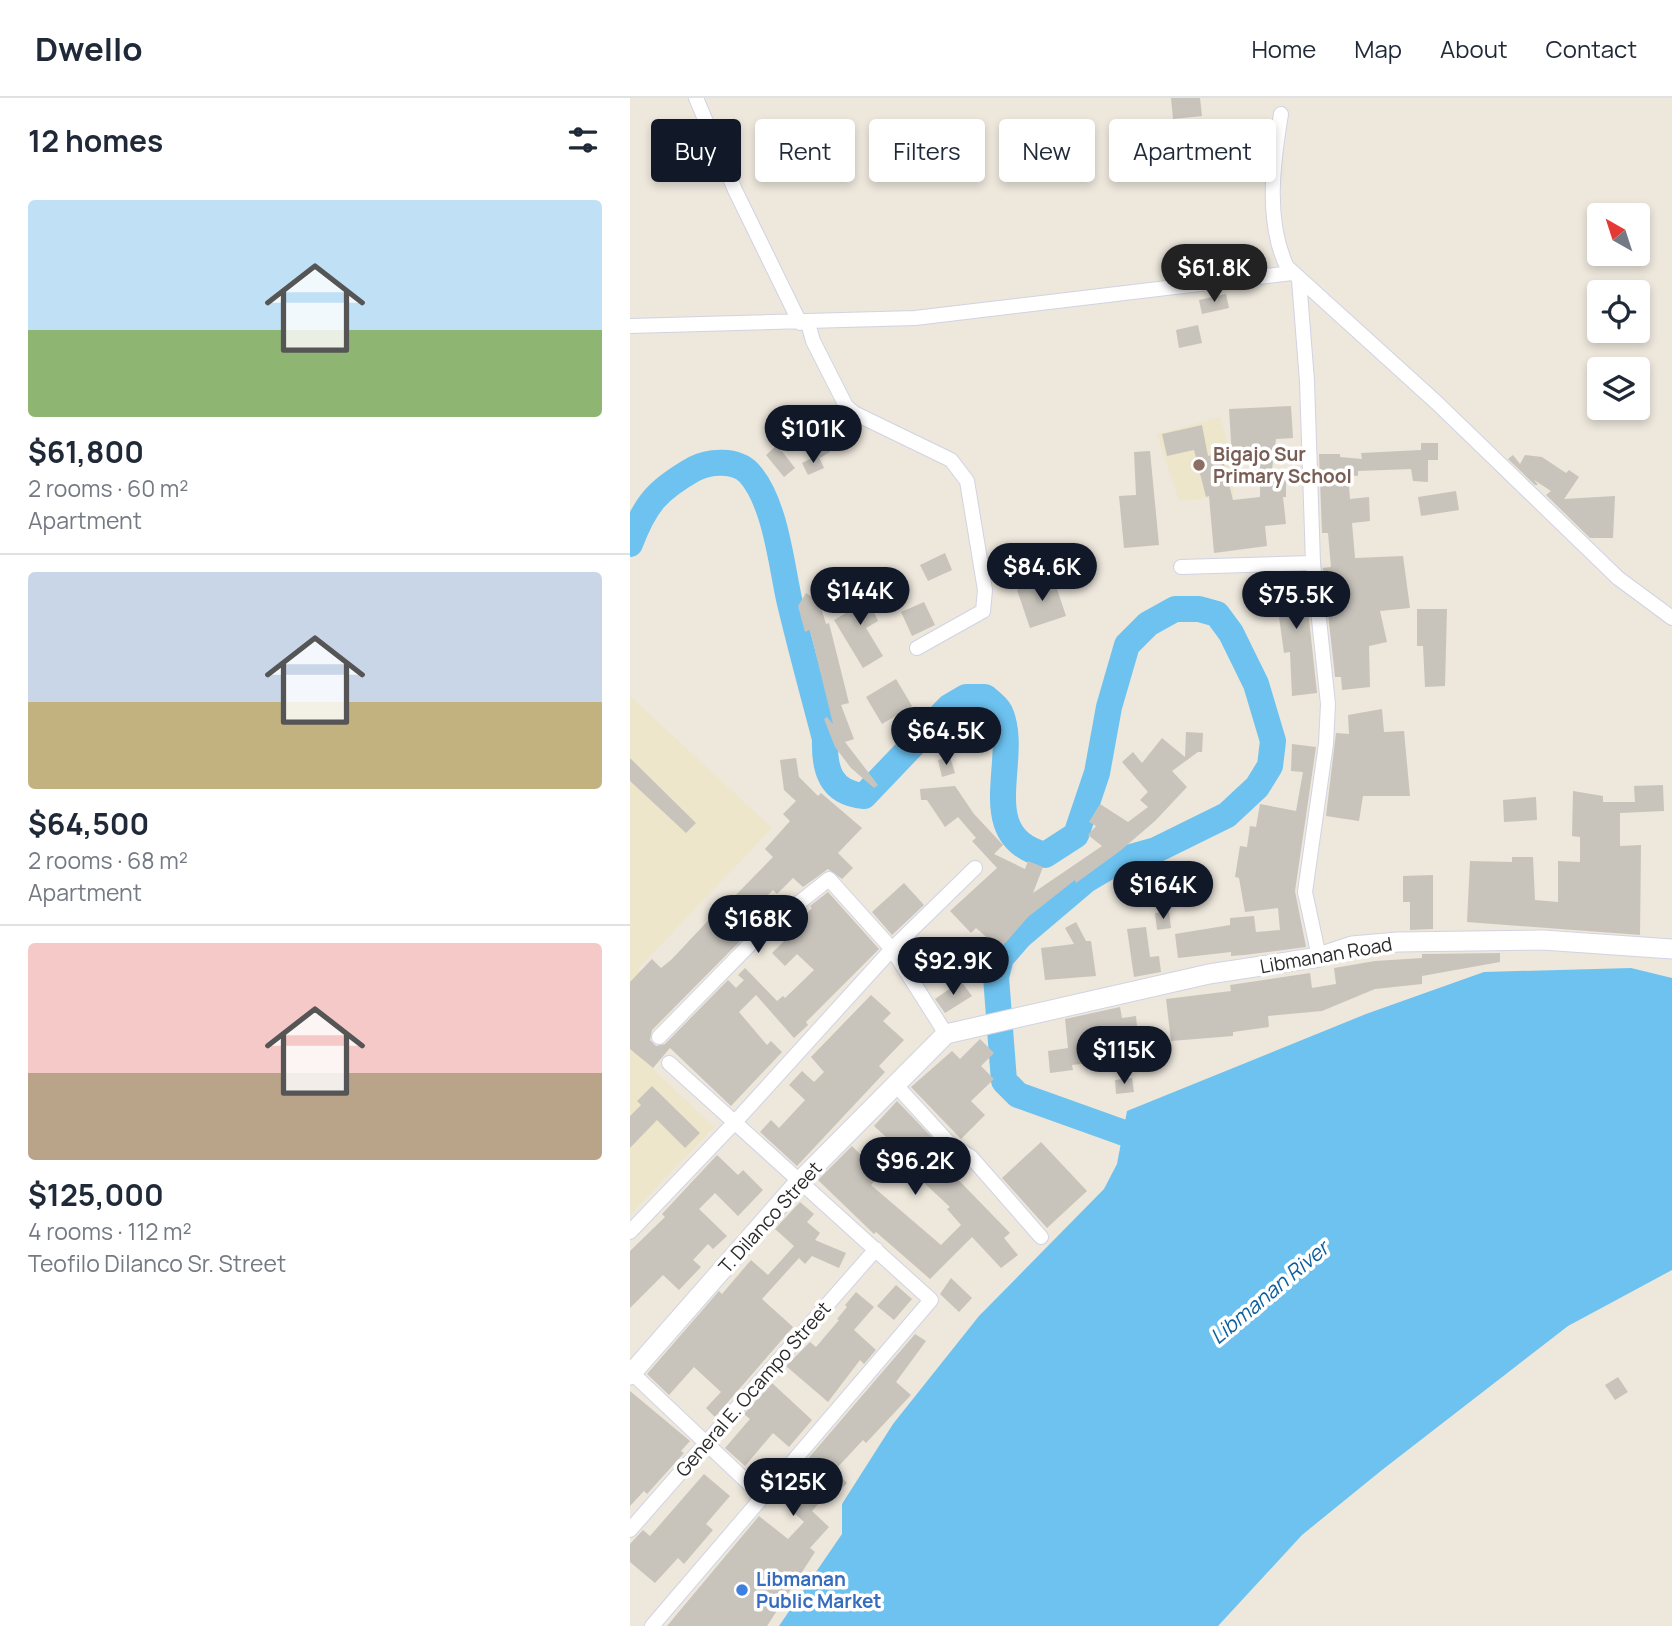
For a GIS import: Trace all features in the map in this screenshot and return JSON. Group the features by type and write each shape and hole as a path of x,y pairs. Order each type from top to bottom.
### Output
{"main road":[{"name":"Libmanan Road","path":"986,1024 1209,974 1319,957 1352,946 1398,942 1542,940 1672,949"},
{"name":"T. Dilanco Street","path":"631,1373 799,1182 894,1083 946,1034 986,1024"}],"street":[{"path":"696,98 734,190 846,406 854,414 951,460 967,481 985,590 983,611 917,648"},
{"path":"1282,114 1272,169 1279,250 1295,276 1437,403 1618,578 1672,618"},
{"path":"630,326 804,323 969,314 1295,276"},
{"path":"1295,276 1307,381 1313,563 1328,704 1305,892 1319,957"},
{"path":"1181,567 1313,563"},
{"path":"630,1232 735,1122 892,949 975,868"},
{"path":"660,1037 763,931 829,879 892,949 946,1034"},
{"path":"652,1626 931,1300 668,1063"},
{"path":"894,1083 948,1142 971,1157 1041,1237"},
{"name":"General E. Ocampo Street","path":"630,1530 876,1249"},
{"path":"631,1373 763,1497"}],"shaded area":[{"name":"Bigajo Sur Primary School","path":"1220,417 1230,452 1234,496 1179,501 1157,434"},
{"path":"630,696 772,828 638,969 674,1010 634,1051 714,1127 630,1215"}],"water":[{"name":"Libmanan River","path":"1631,968 1672,978 1672,1270 1568,1326 1382,1470 1302,1535 1218,1626 779,1626 842,1534 842,1504 893,1424 979,1316 1104,1189 1117,1164 1127,1111 1366,1014 1484,972"}],"building":[{"path":"1171,98 1200,98 1202,116 1173,119"},
{"path":"1226,294 1229,308 1202,314 1199,300"},
{"path":"1198,325 1202,343 1179,348 1176,330"},
{"path":"1291,406 1293,438 1276,439 1271,477 1286,477 1286,497 1283,497 1286,524 1265,526 1267,546 1214,553 1209,496 1206,497 1194,450 1167,456 1162,434 1202,425 1208,456 1221,452 1233,500 1260,497 1260,459 1232,456 1229,409"},
{"path":"818,434 830,452 820,458 809,440"},
{"path":"1421,443 1438,443 1438,460 1428,460 1428,482 1413,481 1411,469 1358,471 1358,476 1348,475 1350,499 1369,497 1370,521 1352,523 1355,558 1403,556 1410,608 1380,611 1387,642 1369,646 1370,687 1342,690 1341,677 1335,677 1323,568 1331,567 1328,533 1322,533 1319,454 1340,454 1340,457 1362,459 1361,453 1421,450"},
{"path":"777,445 795,468 784,477 766,455"},
{"path":"1150,451 1159,545 1124,548 1119,496 1136,495 1134,452"},
{"path":"818,455 824,468 808,475 802,463"},
{"path":"1513,455 1520,464 1525,455 1542,457 1566,473 1569,470 1579,477 1564,499 1615,496 1613,538 1590,538 1546,495 1551,491 1534,480 1538,485 1535,485 1508,459"},
{"path":"1456,491 1459,510 1421,516 1418,497"},
{"path":"945,553 952,570 928,581 920,565"},
{"path":"1304,573 1317,693 1292,696 1290,652 1284,653 1273,574"},
{"path":"1053,577 1066,616 1030,628 1017,590"},
{"path":"860,581 878,621 866,628 883,656 863,668 834,620 856,607 847,588"},
{"path":"806,593 819,601 826,624 829,623 849,703 841,705 854,739 845,742 878,785 874,788 851,768 835,747 824,719 827,717 833,724 810,630 805,632 798,606"},
{"path":"924,602 935,625 912,636 901,612"},
{"path":"1417,609 1447,609 1445,686 1425,687 1423,646 1417,646"},
{"path":"896,679 912,706 882,724 866,697"},
{"path":"1382,709 1384,732 1404,731 1410,796 1363,796 1359,821 1326,816 1336,733 1349,734 1348,715"},
{"path":"1186,732 1203,733 1202,752 1198,752 1172,771 1187,787 1155,821 1120,851 1076,883 1075,880 1028,917 1000,949 976,928 971,933 950,911 997,868 972,841 976,838 958,817 945,827 927,800 921,800 920,789 955,786 974,814 1003,845 994,854 1025,869 1028,861 1043,867 1033,893 1102,846 1088,835 1096,826 1089,822 1100,804 1128,822 1148,807 1140,800 1148,792 1122,762 1133,752 1142,763 1162,738 1185,757"},
{"path":"1292,744 1316,747 1295,891 1306,947 1244,955 1231,956 1231,952 1178,958 1175,934 1230,925 1230,918 1254,916 1256,932 1280,930 1278,908 1245,912 1239,878 1235,877 1240,846 1247,847 1250,826 1256,827 1260,804 1296,811 1303,772 1291,771"},
{"path":"950,757 955,773 942,777 938,760"},
{"path":"630,758 696,823 686,833 630,781"},
{"path":"796,758 799,777 818,796 821,793 862,828 838,853 853,868 842,879 828,869 803,887 793,878 777,894 773,890 745,918 754,927 652,1030 650,1040 656,1046 665,1044 728,980 736,988 744,980 738,975 745,968 777,1001 783,996 785,998 814,970 797,954 785,966 772,953 786,939 778,931 793,920 796,923 812,908 810,906 828,892 879,949 806,1022 808,1025 794,1038 756,995 739,1012 767,1045 771,1041 782,1052 731,1106 670,1048 653,1068 630,1049 630,982 652,959 661,968 672,959 718,910 714,906 724,896 729,902 773,857 765,849 790,821 783,814 796,801 784,790 780,760"},
{"path":"1663,785 1664,811 1620,813 1620,846 1641,845 1640,935 1467,922 1470,861 1512,862 1512,857 1533,857 1535,900 1558,902 1558,861 1580,862 1580,837 1572,836 1573,791 1603,796 1603,802 1635,802 1634,786"},
{"path":"1536,797 1537,820 1504,822 1503,800"},
{"path":"1433,875 1433,929 1410,930 1410,902 1403,902 1403,876"},
{"path":"904,883 924,905 892,935 872,912"},
{"path":"1169,911 1171,928 1157,930 1155,913"},
{"path":"1076,922 1086,941 1091,941 1096,976 1045,980 1041,948 1074,944 1065,928"},
{"path":"1146,927 1150,957 1159,956 1161,972 1134,977 1127,929"},
{"path":"1500,953 1500,962 1422,976 1422,984 1375,989 1322,1011 1268,1016 1269,1027 1233,1032 1233,1036 1171,1041 1166,999 1231,991 1230,985 1310,973 1312,988 1336,984 1334,968 1375,961 1422,958 1422,954"},
{"path":"961,981 972,996 945,1013 935,999"},
{"path":"871,995 891,1013 883,1021 904,1040 879,1066 885,1072 797,1166 760,1132 771,1120 779,1128 805,1100 789,1085 802,1071 814,1082 824,1072 811,1057"},
{"path":"1120,1007 1122,1018 1136,1016 1138,1036 1130,1037 1133,1055 1072,1065 1073,1070 1050,1073 1048,1051 1068,1048 1065,1019"},
{"path":"980,1039 994,1053 981,1066 994,1079 971,1101 985,1115 961,1139 911,1087 952,1051 960,1059"},
{"path":"1132,1078 1134,1092 1116,1094 1115,1080"},
{"path":"652,1086 700,1133 685,1148 657,1120 630,1148 630,1116 641,1105 637,1101"},
{"path":"897,1101 947,1153 941,1162 1010,1233 1004,1238 1018,1255 1001,1268 972,1237 930,1279 876,1232 874,1234 818,1180 852,1146 865,1159 886,1137 874,1126","holes":["886,1169 890,1172 893,1169 913,1188 921,1180 950,1207 947,1209 961,1225 941,1245 871,1185"]},
{"path":"1041,1142 1087,1191 1047,1228 1002,1178"},
{"path":"717,1155 738,1175 743,1170 763,1190 738,1216 715,1193 699,1209 727,1236 713,1249 708,1244 693,1260 701,1267 679,1290 663,1275 630,1308 630,1251 665,1217 662,1214"},
{"path":"800,1202 814,1214 807,1222 820,1233 815,1240 846,1253 839,1268 812,1256 805,1264 799,1258 762,1299 793,1327 715,1417 706,1408 721,1392 694,1367 669,1395 647,1374 719,1291 722,1294 751,1260 768,1275 794,1246 775,1229"},
{"path":"951,1278 972,1298 959,1312 940,1294"},
{"path":"896,1285 912,1299 894,1320 877,1306"},
{"path":"856,1292 874,1307 854,1330 876,1350 864,1364 860,1360 828,1402 786,1366 810,1342 816,1347 839,1320 837,1319 847,1307 845,1305"},
{"path":"915,1334 926,1341 896,1382 911,1395 866,1443 863,1440 835,1470 847,1483 834,1497 829,1492 812,1511 829,1527 810,1548 815,1552 767,1626 667,1626 759,1516 788,1539 804,1522 776,1496"},
{"path":"1618,1377 1628,1392 1615,1400 1605,1385"},
{"path":"772,1383 812,1420 789,1447 773,1433 745,1466 725,1448 750,1419 744,1414"},
{"path":"630,1391 690,1441 681,1451 684,1453 647,1494 644,1491 630,1506"},
{"path":"704,1474 730,1496 706,1524 713,1530 684,1564 678,1558 655,1583 630,1562 630,1544 643,1530 650,1536"}],"waterway":[{"path":"630,544 647,508 670,484 700,466 730,463 744,468 758,485 771,516 793,617 825,739 828,769 836,785 853,794 864,796 949,707 966,697 985,697 999,710 1005,731 1003,794 1004,814 1010,831 1023,845 1045,855 1076,835 1097,773 1109,707 1127,645 1148,624 1175,609 1199,609 1217,614 1231,633 1256,684 1273,741 1270,766 1257,787 1227,815 1156,850 1120,860 1086,880 1020,936 1001,958 996,977 1004,1081 1018,1095 1155,1144"}],"place":[{"name":"Bigajo Sur Primary School","path":"1199,465"},
{"name":"Libmanan Public Market","path":"742,1590"}]}
